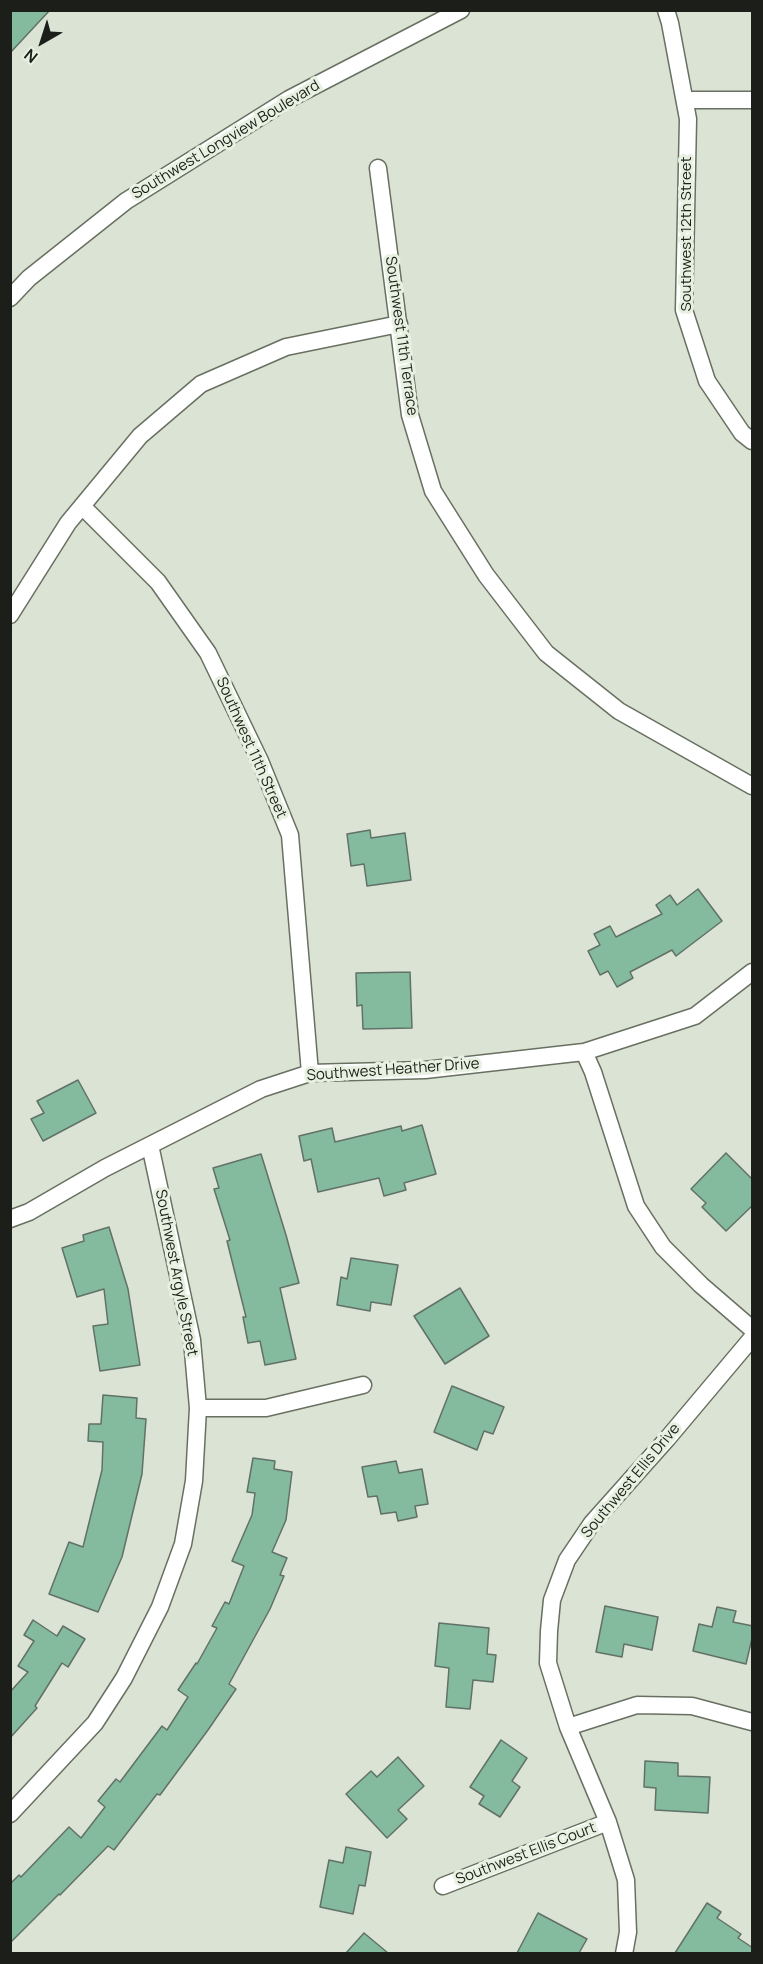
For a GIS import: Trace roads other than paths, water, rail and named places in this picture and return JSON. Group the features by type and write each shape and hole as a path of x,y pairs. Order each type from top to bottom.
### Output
{"street":[{"name":"Southwest Longview Boulevard","path":"10,298 29,278 126,201 289,99 461,10"},
{"name":"Southwest 12th Street","path":"666,10 688,119 684,310 707,381 742,433 753,441"},
{"path":"685,100 753,100"},
{"name":"Southwest 11th Terrace","path":"378,168 410,415 433,491 493,584 546,653 619,711 753,786"},
{"path":"10,615 68,523 82,506 140,436 201,384 286,347 399,324"},
{"name":"Southwest 11th Street","path":"82,506 158,582 208,653 260,760 290,835 310,1073"},
{"name":"Southwest Heather Drive","path":"10,1219 29,1212 105,1168 261,1089 310,1073 425,1070 584,1052 695,1016 753,972"},
{"path":"584,1052 593,1072 636,1206 663,1247 701,1285 753,1329"},
{"name":"Southwest Argyle Street","path":"10,1814 95,1723 124,1678 160,1606 183,1544 194,1481 198,1408 192,1340 150,1145"},
{"name":"Southwest Ellis Drive","path":"624,1953 628,1932 627,1880 608,1822 568,1727 549,1663 552,1600 567,1560 592,1523 753,1338"},
{"path":"198,1408 266,1408 363,1385"},
{"path":"568,1727 637,1705 692,1706 753,1722"},
{"name":"Southwest Ellis Court","path":"443,1886 608,1822"}]}
